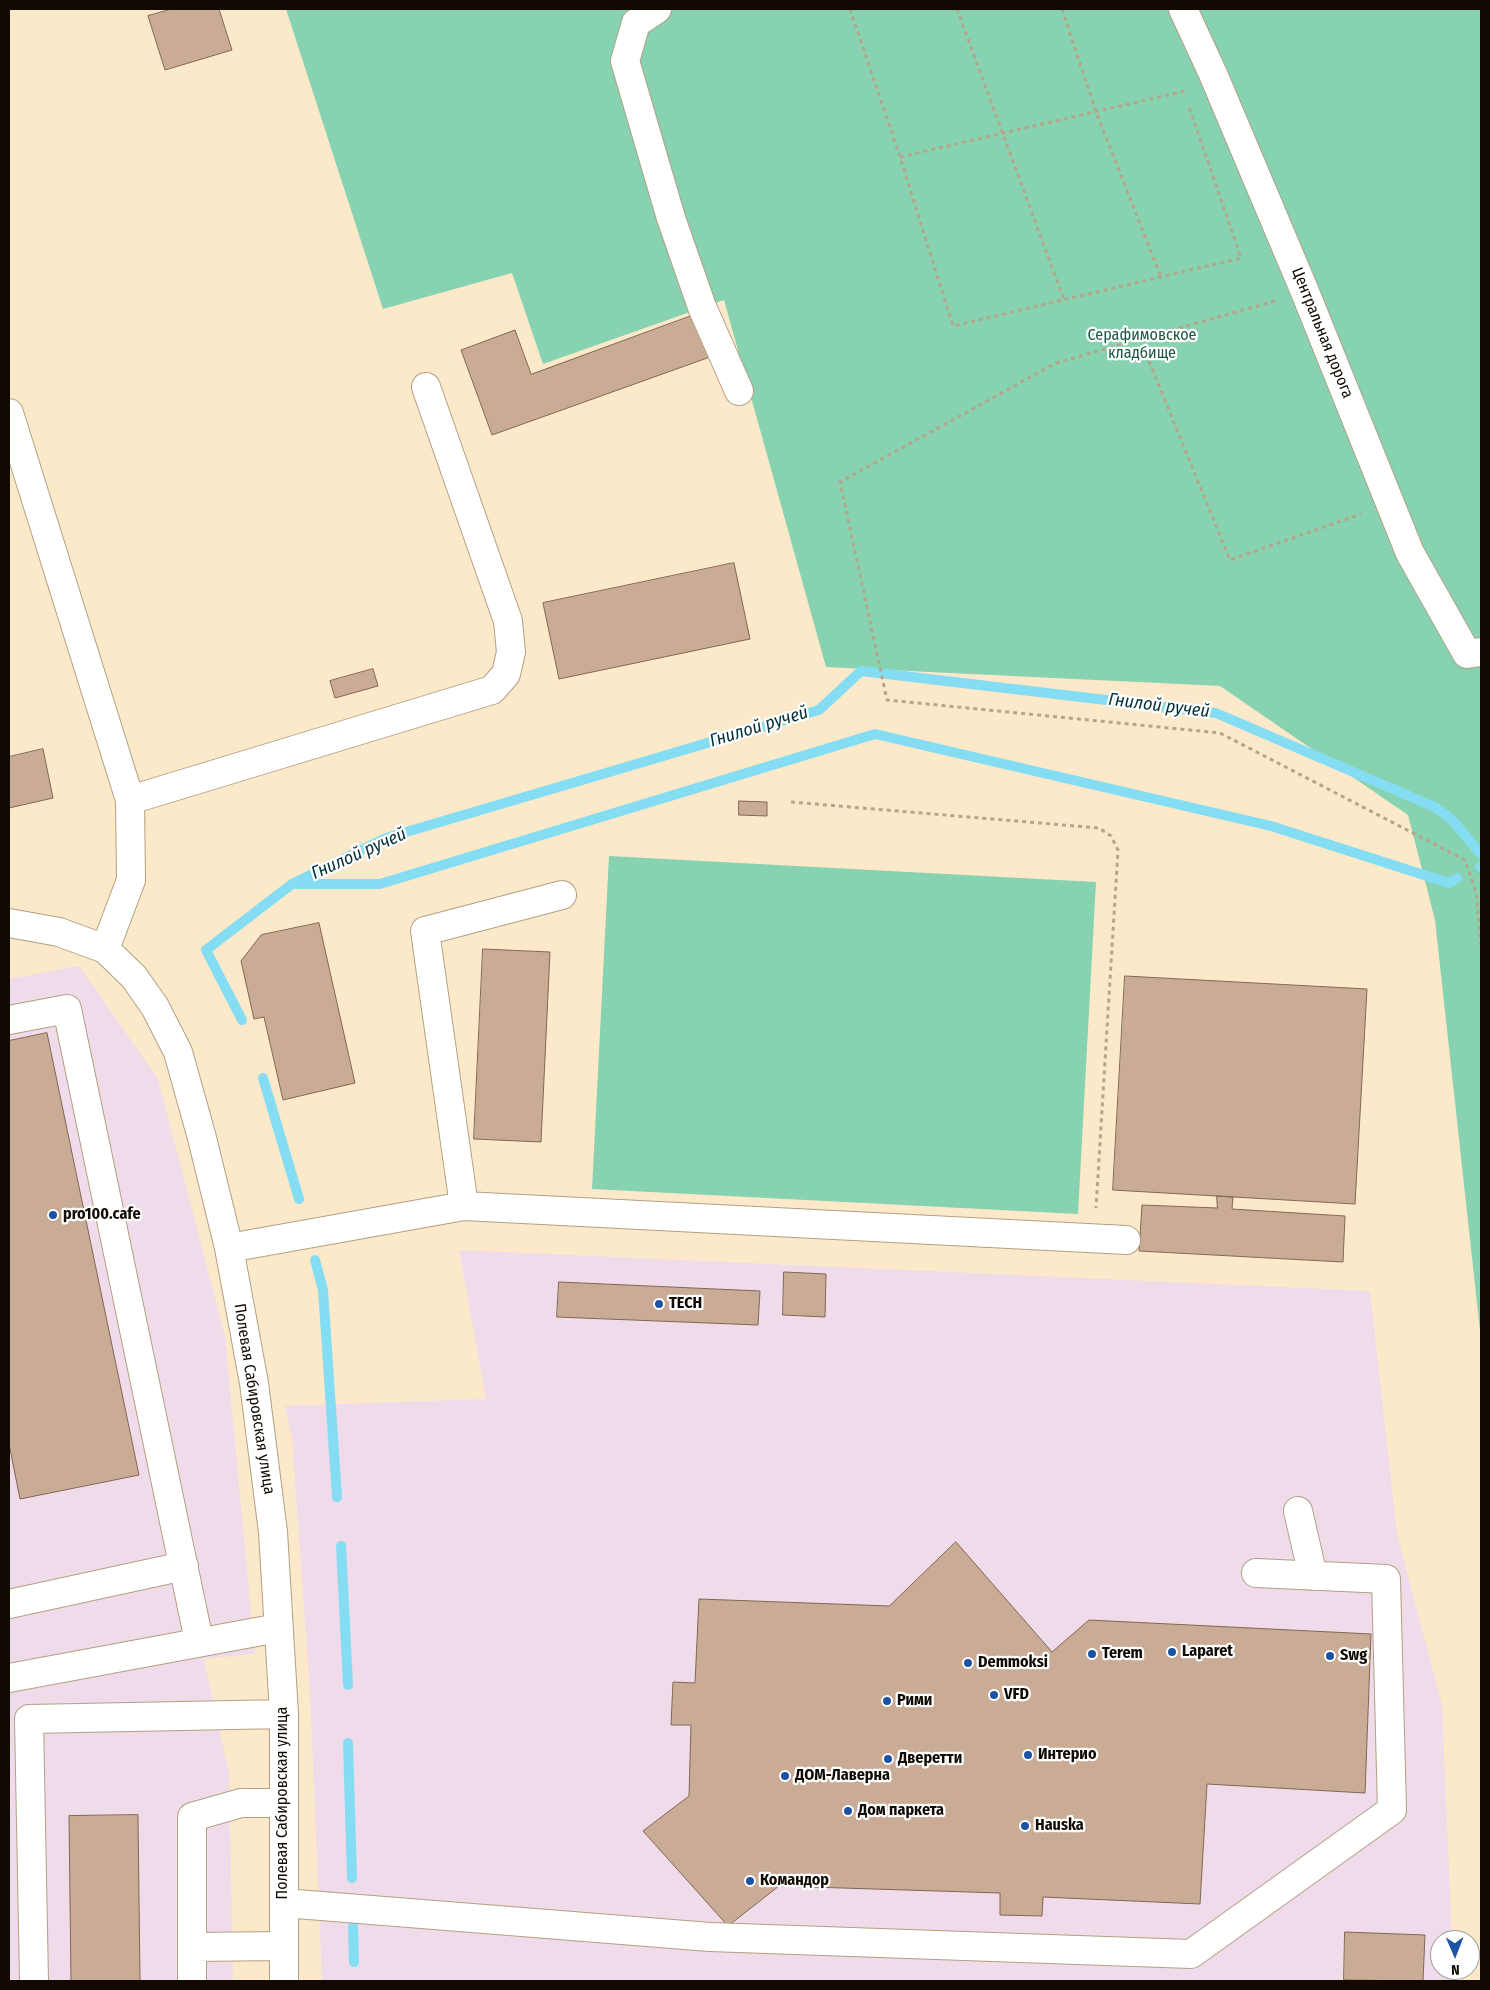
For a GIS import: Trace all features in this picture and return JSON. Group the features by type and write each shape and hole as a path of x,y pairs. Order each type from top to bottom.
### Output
{"street":[{"path":"658,9 636,23 625,61 671,218 702,307 739,391"},
{"name":"Центральная дорога","path":"1183,9 1213,74 1305,292 1410,553 1474,653"},
{"path":"130,800 492,690 506,674 511,652 508,621 426,386"},
{"path":"9,413 130,800 131,880 105,949"},
{"path":"464,1206 425,931 562,895"},
{"name":"Полевая Сабировская улица","path":"9,923 59,932 105,949 134,976 155,1007 178,1052 202,1138 229,1248 254,1383 270,1512 284,1714 284,1981"},
{"path":"9,1020 67,1009 199,1641"},
{"path":"229,1248 464,1206 1126,1240"},
{"path":"1298,1512 1313,1576"},
{"path":"9,1604 184,1566"},
{"path":"284,1903 710,1937 1191,1954 1392,1810 1386,1579 1256,1573"},
{"path":"9,1678 199,1641 278,1628"},
{"path":"34,1981 29,1719 284,1714"},
{"path":"192,1981 192,1816 241,1803 284,1803"},
{"path":"192,1947 284,1946"}],"path":[{"path":"850,9 900,156 953,326 1241,258 1181,82"},
{"path":"957,9 1001,134 1064,300"},
{"path":"1062,9 1096,112 1160,276"},
{"path":"900,156 1184,91 1213,74"},
{"path":"1305,292 1056,363 840,482 887,700 1220,733 1465,860 1476,892 1481,945"},
{"path":"1140,339 1230,560 1390,504"},
{"path":"791,802 1099,828 1110,836 1118,850 1094,1238"}],"shaded area":[{"path":"79,966 158,1079 225,1336 255,1654 204,1659 229,1772 233,1981 9,1981 9,979"},
{"path":"459,1250 1370,1291 1397,1534 1442,1705 1452,1930 1430,1930 1430,1980 1453,1981 322,1981 310,1693 292,1438 285,1406 486,1399"}],"green space":[{"name":"Серафимовское кладбище","path":"286,9 1481,9 1481,1340 1435,920 1408,815 1220,686 826,667 724,300 543,364 512,273 383,309"},
{"path":"609,856 1096,882 1078,1214 592,1189"}],"building":[{"path":"172,9 219,9 232,50 165,70 148,16"},
{"path":"694,315 710,357 492,435 461,350 515,330 531,374"},
{"path":"734,563 750,639 559,679 543,603"},
{"path":"373,669 378,686 335,698 330,681"},
{"path":"43,749 53,798 9,808 9,757"},
{"path":"739,801 767,802 767,816 739,815"},
{"path":"319,923 355,1083 283,1100 264,1017 254,1019 241,961 261,935"},
{"path":"483,949 550,952 541,1142 474,1139"},
{"path":"1125,976 1367,989 1355,1204 1113,1190"},
{"path":"47,1033 139,1475 20,1499 9,1444 9,1041"},
{"path":"1217,1196 1233,1197 1232,1209 1345,1216 1343,1262 1139,1251 1142,1205 1217,1208"},
{"path":"784,1272 826,1274 825,1317 783,1315"},
{"name":"TECH","path":"559,1282 760,1291 758,1325 557,1317"},
{"name":"Интерио","path":"956,1542 1052,1652 1089,1620 1371,1634 1365,1793 1207,1784 1200,1904 1043,1897 1042,1916 1000,1915 1000,1893 779,1886 728,1926 643,1831 689,1796 691,1725 671,1725 673,1682 695,1683 699,1599 889,1606"},
{"path":"138,1815 140,1981 71,1981 69,1816"},
{"path":"1345,1932 1425,1935 1423,1981 1344,1980"}],"waterway":[{"name":"Гнилой ручей","path":"242,1020 206,950 292,884 386,838 819,710 861,671 1216,713 1437,808 1452,820 1481,854"},
{"path":"296,884 380,884 875,734 1271,826 1449,883 1457,878"},
{"path":"263,1078 299,1199"},
{"path":"315,1260 323,1290 337,1497"},
{"path":"341,1546 348,1685"},
{"path":"348,1743 352,1878"},
{"path":"353,1927 354,1962"}],"place":[{"name":"pro100.cafe","path":"53,1215"},
{"name":"TECH","path":"659,1304"},
{"name":"Laparet","path":"1172,1652"},
{"name":"Terem","path":"1092,1654"},
{"name":"Swg","path":"1330,1656"},
{"name":"Demmoksi","path":"968,1663"},
{"name":"VFD","path":"994,1695"},
{"name":"Рими","path":"887,1701"},
{"name":"Интерио","path":"1028,1755"},
{"name":"Дверетти","path":"888,1759"},
{"name":"ДОМ-Лаверна","path":"785,1776"},
{"name":"Дом паркета","path":"848,1811"},
{"name":"Hauska","path":"1025,1826"},
{"name":"Командор","path":"750,1881"}]}
